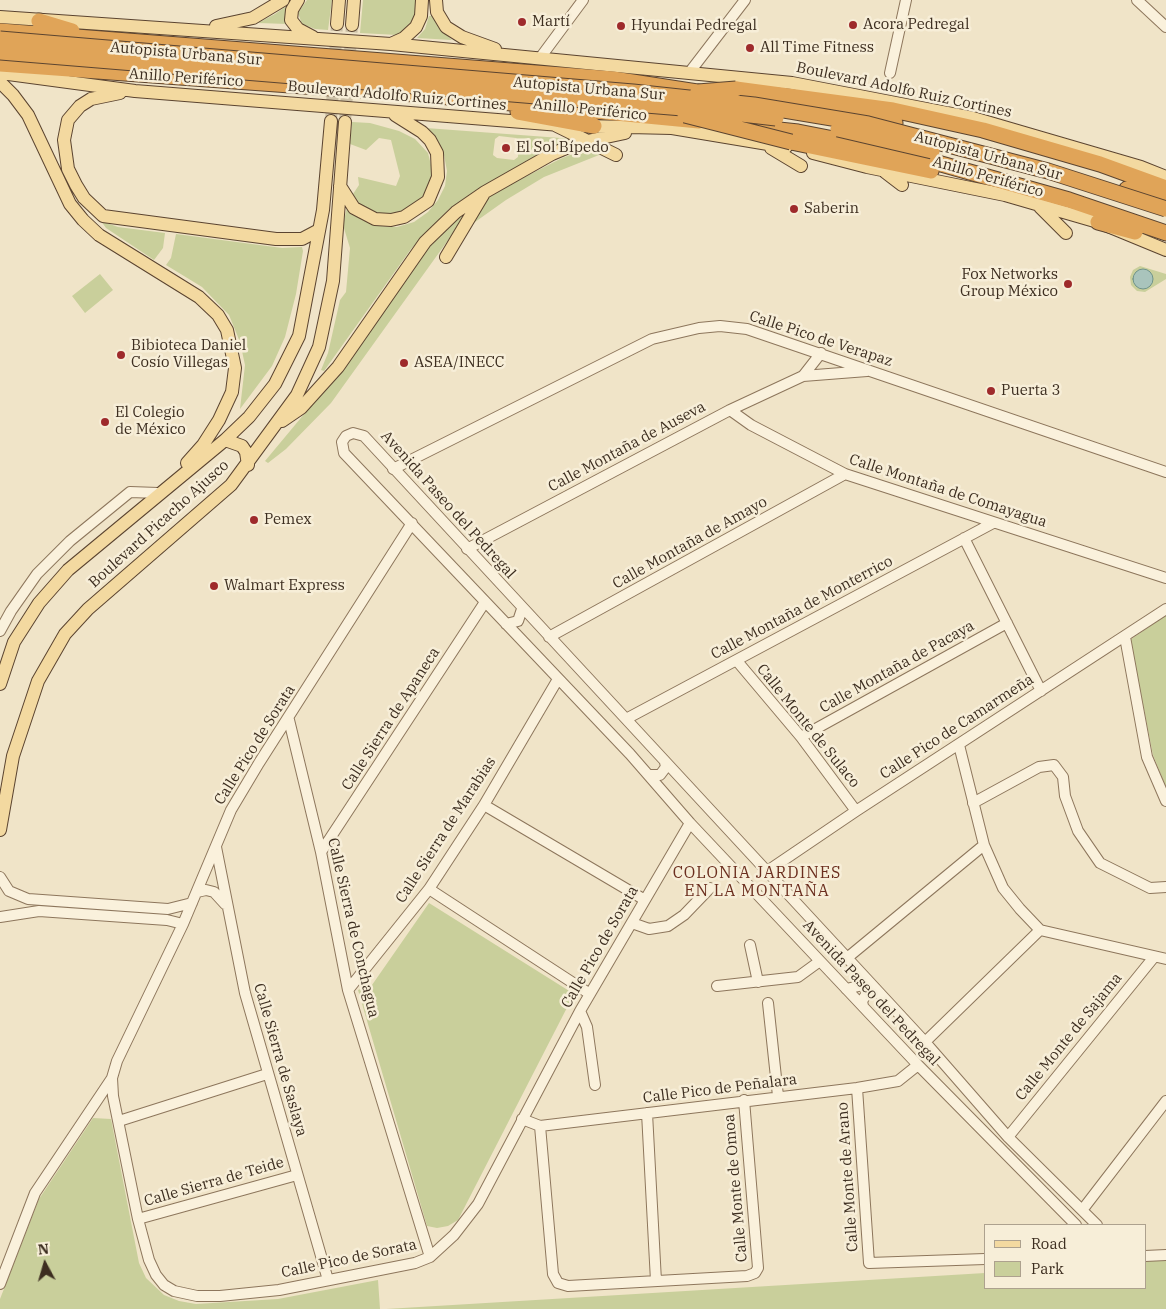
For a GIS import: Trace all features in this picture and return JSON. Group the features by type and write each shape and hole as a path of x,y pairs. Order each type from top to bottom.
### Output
{"highway":[{"path":"39,21 100,40"},
{"name":"Anillo Periférico","path":"0,31 613,79 863,115 1016,156 1166,201"},
{"name":"Autopista Urbana Sur","path":"0,39 661,95 754,105 868,124 1048,172 1166,209"},
{"name":"Autopista Urbana Sur","path":"0,52 771,117 846,130 1035,177 1166,219"},
{"name":"Anillo Periférico","path":"0,64 428,95 798,132 895,151 1069,200 1166,233"},
{"path":"22,76 93,72"},
{"path":"661,95 736,89 893,110 983,130 1100,164 1166,188"},
{"path":"428,95 594,126"},
{"path":"647,106 790,142 998,185 1094,214 1166,239"},
{"path":"1098,222 1166,239"}],"main road":[{"path":"192,30 232,24 253,18 283,0"},
{"path":"298,0 291,14 294,25 304,33 325,40"},
{"path":"352,25 354,0"},
{"path":"391,44 404,38 416,27 421,16 422,0"},
{"path":"436,0 439,18 456,34 516,56"},
{"path":"337,2 337,24"},
{"name":"Boulevard Adolfo Ruiz Cortines","path":"0,17 391,44 799,84 973,118 1132,164 1166,177"},
{"name":"Boulevard Adolfo Ruiz Cortines","path":"0,74 135,91 385,112 555,125 672,128 763,143 883,171 1005,195 1098,222 1166,250"},
{"path":"0,82 13,95 28,116 70,204 83,220 99,235 199,298 218,316 226,330 235,368 232,392 219,420 203,445 162,490"},
{"path":"135,91 92,99 80,106 68,120 64,140 68,169 84,198 103,216 276,239 302,239 319,230"},
{"path":"339,185 342,194 354,208 367,216 383,220 397,219 410,214 422,206 431,195 439,170 434,146 414,125 385,112"},
{"name":"Boulevard Picacho Ajusco","path":"0,684 14,642 39,603 68,570 162,490 225,440 249,417 275,384 299,336 319,230 331,120"},
{"name":"Boulevard Picacho Ajusco","path":"0,830 13,756 38,682 65,634 88,609 232,485 297,395 319,347 333,281 344,122"},
{"path":"555,125 616,155"},
{"path":"276,425 301,408 338,367 425,242 456,212 484,192 552,154 587,141 619,134 672,128"},
{"path":"763,143 801,166"},
{"path":"883,171 902,185"},
{"path":"446,257 484,192"},
{"path":"1038,205 1066,234"},
{"path":"225,440 245,449 248,465"}],"street":[{"path":"540,58 583,0"},
{"path":"689,73 745,0"},
{"path":"890,73 906,0"},
{"path":"1137,0 1166,27"},
{"name":"Calle Pico de Verapaz","path":"393,469 643,344 660,337 699,328 720,326 747,329 821,353 1166,472"},
{"name":"Calle Montaña de Auseva","path":"803,376 821,353"},
{"name":"Calle Montaña de Auseva","path":"467,549 730,410 803,376 870,370"},
{"name":"Calle Montaña de Comayagua","path":"730,410 751,425 846,474 1166,578"},
{"name":"Avenida Paseo del Pedregal","path":"1075,1224 918,1065 690,823 650,775 344,453 342,446 344,439 353,433 360,434 925,1042 1008,1137 1096,1224"},
{"name":"Calle Montaña de Amayo","path":"549,638 846,474"},
{"path":"0,632 11,611 37,574 70,541 130,492 162,490"},
{"name":"Calle Montaña de Monterrico","path":"626,720 992,522"},
{"name":"Calle Pico de Sorata","path":"0,1284 35,1192 112,1078 117,1062 183,924 240,794 412,523"},
{"path":"964,538 1041,691"},
{"name":"Calle Sierra de Apaneca","path":"321,852 485,602"},
{"path":"506,624 518,621 522,609"},
{"name":"Calle Pico de Camarmeña","path":"766,872 856,811 1166,609"},
{"path":"518,638 523,625 534,621"},
{"name":"Calle Montaña de Pacaya","path":"801,738 1007,624"},
{"path":"1125,637 1147,757 1166,802"},
{"name":"Calle Monte de Sulaco","path":"736,661 801,738 856,811"},
{"name":"Calle Sierra de Marabias","path":"348,990 429,889 484,804 558,679"},
{"name":"Calle Sierra de Conchagua","path":"288,720 321,852 348,990 430,1256"},
{"path":"959,745 984,846 1003,888 1040,930 1154,957 1166,958"},
{"path":"650,775 660,775 664,772 665,762"},
{"path":"973,803 1039,768 1054,765 1062,777 1064,796 1078,831 1100,863 1150,888 1166,887"},
{"path":"668,796 667,786 670,781 682,781"},
{"path":"484,804 645,900"},
{"name":"Calle Pico de Sorata","path":"112,1078 113,1096 138,1219 149,1260 156,1275 164,1285 174,1291 197,1296 220,1296 279,1290 415,1263 430,1256 454,1235 478,1204 580,1011 690,823"},
{"name":"Calle Sierra de Saslaya","path":"216,846 244,993 328,1280"},
{"path":"847,958 984,846"},
{"path":"0,877 9,891 28,899 168,909 192,903"},
{"path":"632,923 649,928 668,926 684,915 710,888"},
{"path":"429,889 590,994"},
{"path":"197,892 206,890 214,892 226,904"},
{"path":"0,916 39,911 166,920 183,924"},
{"path":"925,1042 1040,930"},
{"path":"750,945 758,982"},
{"name":"Calle Monte de Sajama","path":"1008,1137 1154,957"},
{"path":"717,986 798,977 820,961"},
{"path":"846,989 859,986 863,976"},
{"path":"863,1006 862,1000 868,992 879,993"},
{"path":"768,1004 778,1096"},
{"path":"580,1011 587,1027 594,1085"},
{"name":"Calle Pico de Peñalara","path":"522,1119 540,1126 744,1100 857,1088 898,1081 918,1065"},
{"path":"119,1121 267,1074"},
{"name":"Calle Monte de Arano","path":"857,1088 869,1263 984,1258"},
{"path":"951,1098 963,1097 966,1088"},
{"name":"Calle Monte de Omoa","path":"656,1281 739,1277 755,1273 758,1268 744,1100"},
{"path":"1083,1210 1166,1101"},
{"path":"540,1126 553,1274 556,1280 564,1286 656,1281 647,1113"},
{"name":"Calle Sierra de Teide","path":"138,1219 297,1175"},
{"path":"1146,1256 1166,1255"}],"green space":[{"path":"307,0 332,0 328,30 315,29 302,24 298,13"},
{"path":"363,0 415,0 416,14 409,27 397,35 360,33"},
{"path":"288,5 287,24 258,23 275,14"},
{"path":"429,16 432,16 439,28 452,40 417,38 425,29"},
{"path":"352,122 370,123 399,131 415,139 428,153 433,173 427,195 407,213 381,215 359,204 353,194 359,185 358,177 396,186 400,176 391,140 379,138 366,150 350,144"},
{"path":"426,128 574,139 476,191 449,209 411,249 324,371 321,370 328,353 340,300 346,292 350,248 343,225 347,207 362,220 379,226 397,227 414,222 428,212 438,200 445,186 447,171 444,155 438,141","holes":["499,136 516,138 519,141 518,157 514,160 497,158 493,155 495,139"]},
{"path":"592,146 604,153 544,177 506,200 468,227 486,197 560,159"},
{"path":"474,204 331,403 286,449 268,463 265,461 335,377 430,245"},
{"path":"101,221 118,227 165,233 163,248 154,260 106,228"},
{"path":"176,234 282,248 302,247 296,294 285,337 272,366 240,409 245,365 240,342 229,315 202,287 166,265 171,258"},
{"path":"1140,266 1166,274 1166,279 1145,292 1137,291 1131,285 1130,277 1133,270"},
{"path":"100,274 113,290 85,313 72,296"},
{"path":"1166,615 1166,787 1153,755 1130,640"},
{"path":"429,903 574,994 458,1220 448,1226 437,1228 427,1226 358,990 372,985"},
{"path":"93,1118 111,1119 139,1263 146,1278 164,1295 179,1301 196,1304 278,1299 378,1280 380,1309 0,1309 0,1299 39,1199"},
{"path":"1166,1260 1166,1309 386,1309 984,1273 984,1289 1146,1289 1146,1261"}],"water":[{"path":"1143,269 1150,272 1153,279 1150,286 1143,289 1136,286 1133,279 1136,272"}],"tunnel":[{"path":"331,121 337,24"},
{"path":"345,122 352,25"}],"place":[{"name":"Martí","path":"522,22"},
{"name":"Acora Pedregal","path":"853,25"},
{"name":"Hyundai Pedregal","path":"621,26"},
{"name":"All Time Fitness","path":"750,48"},
{"name":"El Sol Bípedo","path":"506,148"},
{"name":"Saberin","path":"794,209"},
{"name":"Fox Networks Group México","path":"1068,284"},
{"name":"Bibioteca Daniel Cosío Villegas","path":"121,355"},
{"name":"ASEA/INECC","path":"404,363"},
{"name":"Puerta 3","path":"991,391"},
{"name":"El Colegio de México","path":"105,422"},
{"name":"Pemex","path":"254,520"},
{"name":"Walmart Express","path":"214,586"}],"district":[{"name":"COLONIA JARDINES EN LA MONTAÑA","path":"757,882"}]}
